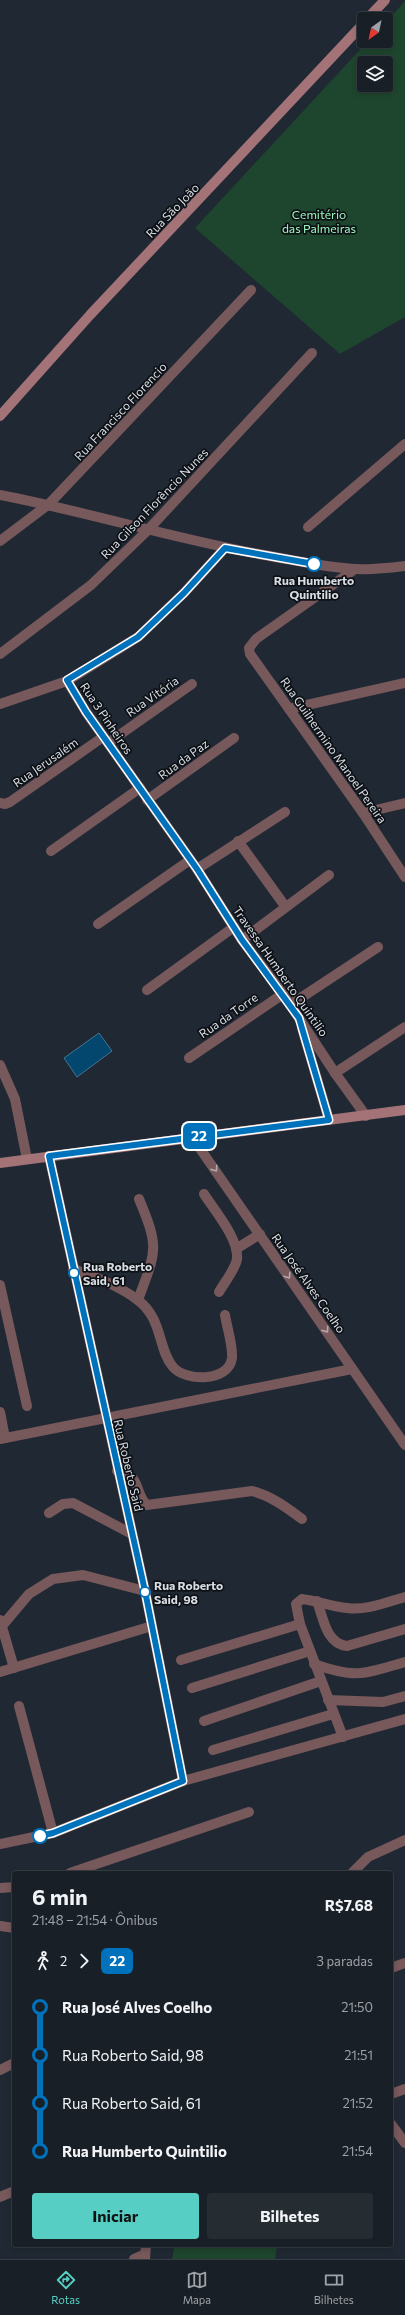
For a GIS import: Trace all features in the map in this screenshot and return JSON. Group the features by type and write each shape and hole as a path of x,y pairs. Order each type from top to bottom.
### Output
{"street":[{"path":"374,12 385,0"},
{"name":"Rua São João","path":"0,416 90,315 357,30"},
{"name":"Rua Francisco Florencio","path":"0,541 49,504 251,290"},
{"name":"Rua Gilson Florêncio Nunes","path":"0,654 91,585 147,531 312,353"},
{"path":"308,527 405,444"},
{"path":"0,495 49,504 147,531 225,548 355,569 405,566"},
{"name":"Rua 3 Pinheiros","path":"190,860 106,740 67,680 142,632 184,593 225,548"},
{"name":"Rua Guilhermino Manoel Pereira","path":"355,569 256,639 249,648 250,654 363,813 405,876"},
{"path":"0,704 67,680"},
{"path":"289,709 405,683"},
{"name":"Rua Vitória","path":"106,740 192,684"},
{"name":"Rua da Paz","path":"147,800 234,738"},
{"name":"Rua Jerusalém","path":"0,803 5,804 10,802 106,740"},
{"path":"52,851 140,788"},
{"path":"363,813 405,803"},
{"path":"197,869 285,812"},
{"path":"238,842 285,906"},
{"path":"98,924 190,860"},
{"name":"Travessa Humberto Quintilio","path":"190,860 242,940 283,994 335,1073 366,1116"},
{"path":"242,940 285,906 329,876"},
{"path":"148,990 234,927"},
{"path":"290,1005 378,948"},
{"name":"Rua da Torre","path":"189,1058 283,994"},
{"path":"299,1018 329,1120"},
{"path":"335,1073 405,1027"},
{"path":"0,1065 15,1099 27,1159"},
{"path":"0,1163 405,1110"},
{"name":"Rua José Alves Coelho","path":"192,1137 405,1445"},
{"name":"Rua Roberto Said","path":"49,1156 105,1418 145,1591 183,1781"},
{"path":"204,1194 232,1238 236,1249 237,1261 219,1292"},
{"path":"138,1300 154,1257 155,1245 151,1228 139,1199"},
{"path":"236,1249 260,1234"},
{"path":"73,1269 105,1282 138,1300 155,1322 170,1363 183,1374 194,1378 212,1376 229,1365 232,1358 225,1316"},
{"path":"0,1285 27,1406"},
{"path":"0,1412 3,1439 352,1369"},
{"path":"117,1471 124,1472 133,1478 147,1505 252,1491 276,1500 302,1519"},
{"path":"50,1513 63,1504 74,1503 132,1534"},
{"path":"14,1668 1,1623 29,1594 53,1579 83,1574 145,1591"},
{"path":"343,1737 300,1624 295,1608 298,1601 302,1599 317,1600 349,1609 366,1607 405,1597"},
{"path":"317,1600 331,1638 340,1646 347,1646 405,1629"},
{"path":"181,1660 300,1624"},
{"path":"0,1672 152,1626"},
{"path":"192,1688 310,1651"},
{"path":"314,1664 342,1674 356,1675 405,1662"},
{"path":"204,1721 321,1681"},
{"path":"328,1700 383,1702 405,1696"},
{"path":"19,1706 53,1833"},
{"path":"213,1750 333,1714"},
{"path":"0,1844 53,1833 183,1781 405,1720"},
{"path":"76,1871 249,1812"},
{"path":"354,1871 368,1857 405,1840"},
{"path":"0,1888 12,1887"},
{"path":"0,1926 12,1928"},
{"path":"393,1967 405,1963"},
{"path":"0,2070 12,2064"},
{"path":"393,2093 405,2088"},
{"path":"393,2127 405,2143"},
{"path":"0,2197 12,2192"},
{"path":"134,2259 145,2253"}],"green space":[{"name":"Cemitério das Palmeiras","path":"405,1 405,317 340,354 195,228 362,48 393,48 393,14"},
{"path":"175,2247 277,2247 275,2259 172,2259"}],"water":[{"path":"99,1033 112,1051 77,1077 64,1058"}],"bus line":[{"name":"22","path":"40,1836 53,1833 183,1781 145,1591 105,1418 49,1156 329,1120 299,1018 283,994 242,940 197,869 86,712 67,680 98,663 138,637 184,593 225,548 314,564"}],"place":[{"name":"Rua Humberto Quintilio","path":"314,564"},
{"name":"Rua Roberto Said, 61","path":"74,1273"},
{"name":"Rua Roberto Said, 98","path":"145,1592"}]}
